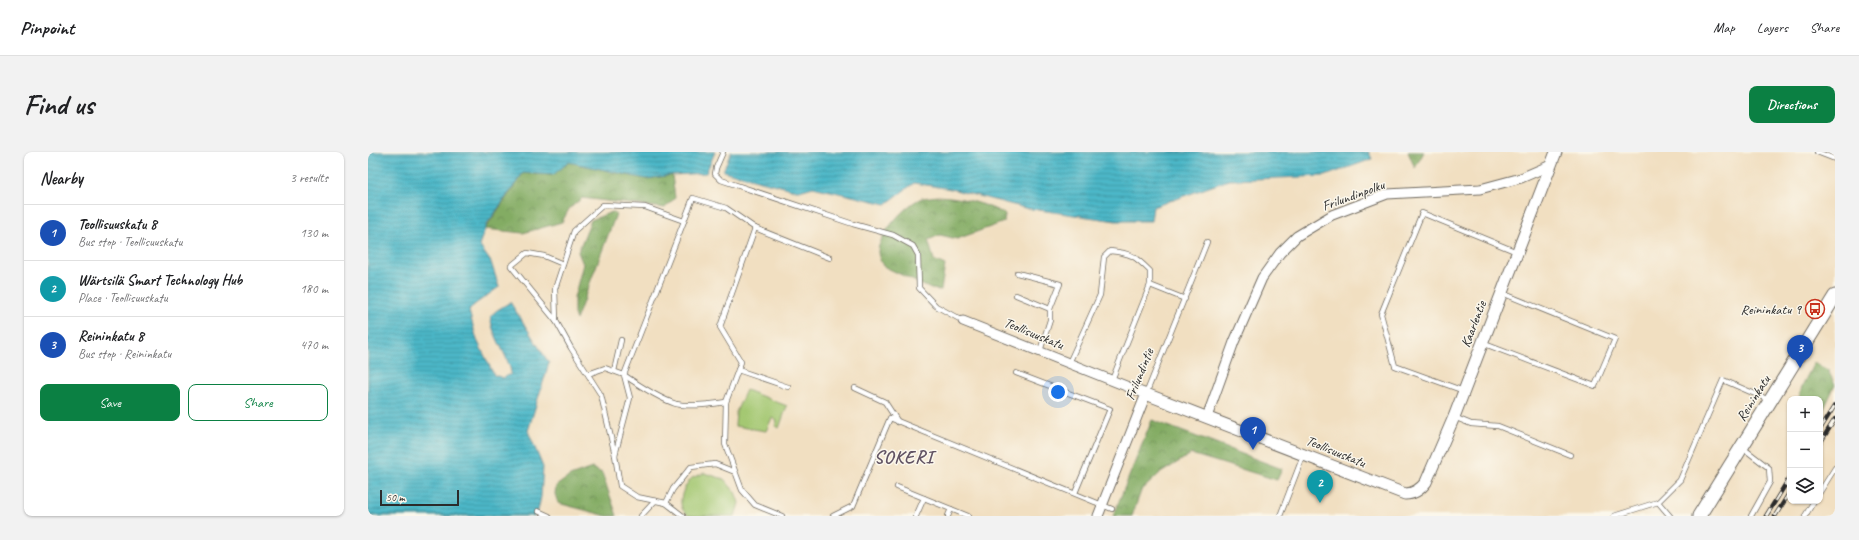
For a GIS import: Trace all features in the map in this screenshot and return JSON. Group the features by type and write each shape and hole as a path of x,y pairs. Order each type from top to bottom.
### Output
{"main road":[{"name":"Reininkatu","path":"1699,516 1835,296"}],"street":[{"name":"Kaarlentie","path":"1405,494 1412,494 1422,488 1426,482 1454,417 1556,152"},
{"name":"Frilundinpolku","path":"1207,417 1234,342 1262,278 1280,253 1297,236 1332,215 1387,194 1480,189 1521,178 1551,165"},
{"name":"Teollisuuskatu","path":"963,321 1146,394 1405,494"},
{"name":"Frilundintie","path":"1098,516 1146,394"}],"lane":[{"name":"Teollisuuskatu","path":"723,152 715,174 721,180 853,224 893,235 913,246 918,255 919,288 936,306 963,321"},
{"path":"1817,152 1835,159"},
{"path":"615,455 630,398 624,376 692,198 726,208 755,228 830,258"},
{"path":"556,321 555,289 574,232 603,205 645,207 684,221"},
{"path":"1464,391 1395,366 1381,314 1422,212 1517,252"},
{"path":"755,228 720,327 740,362 726,402 725,444 742,490 755,505 782,516"},
{"name":"Frilundintie","path":"1146,394 1207,242"},
{"path":"1069,363 1100,295 1104,257 1110,251 1126,252 1141,262 1150,271 1150,285 1112,380"},
{"path":"563,264 544,256 527,253 511,266 556,321 601,395 615,455 620,486 637,498 666,503 683,516"},
{"path":"1018,273 1060,284 1050,309 1050,320 1040,351"},
{"path":"1150,285 1185,299"},
{"path":"1482,343 1595,386 1615,339 1502,292"},
{"path":"1016,295 1050,309"},
{"path":"614,371 621,340"},
{"path":"588,374 605,368 614,371 643,388 677,404 707,404 726,402"},
{"path":"738,370 788,387"},
{"path":"1016,372 1110,409 1075,493"},
{"path":"1614,516 1658,502 1680,480 1723,380 1770,400"},
{"path":"855,388 885,402 898,422"},
{"path":"1454,417 1471,424 1498,426 1570,455"},
{"path":"833,516 853,506 890,418 1112,509"},
{"path":"1741,447 1769,468 1770,482 1750,516"},
{"path":"1280,516 1303,454"},
{"path":"666,503 673,489 691,467 715,464 735,472"},
{"path":"1823,487 1835,468"},
{"path":"897,487 968,516"},
{"path":"916,516 924,498"},
{"path":"641,516 655,501"},
{"path":"1658,502 1670,516"},
{"path":"1805,516 1812,504"},
{"path":"948,516 951,509"},
{"path":"538,511 549,516"}],"green space":[{"path":"1408,152 1424,152 1415,168"},
{"path":"569,162 646,179 672,175 675,198 665,208 582,198 569,209 562,222 523,233 485,229 523,173 552,175"},
{"path":"938,196 972,201 1005,214 1004,222 957,239 940,235 928,240 934,260 945,265 941,290 931,289 883,266 878,252 879,245 883,237 894,220 901,213 922,198"},
{"path":"612,212 616,214 576,320 574,314 574,298 583,264 578,252 591,220"},
{"path":"1814,363 1828,370 1835,385 1823,411 1823,396 1800,396 1802,386"},
{"path":"746,390 787,406 779,428 775,426 777,421 772,418 766,431 735,426 736,412"},
{"path":"1152,420 1282,469 1277,480 1191,454 1159,474 1141,491 1132,516 1113,516"},
{"path":"592,468 602,473 617,516 607,516 558,503 555,494 556,486 570,476"},
{"path":"704,473 724,479 735,492 739,503 735,516 690,516 685,513 682,508 681,498 685,487 692,478"}],"water":[{"path":"368,152 715,152 706,173 672,175 646,179 569,162 553,175 523,173 487,224 479,245 491,262 499,287 474,305 469,311 477,340 494,375 503,378 511,374 507,360 492,327 491,320 493,313 510,302 549,363 528,431 543,467 541,497 538,511 534,516 368,516"},
{"path":"731,152 1369,152 1372,159 1325,176 1229,180 1153,207 1151,221 1116,221 1025,208 951,189 914,183 886,204 813,187 799,191 723,171"}],"railway":[{"path":"1823,424 1835,405"},
{"path":"1823,438 1835,419"},
{"path":"1766,516 1787,482"},
{"path":"1775,516 1787,497"}],"place":[{"name":"Reininkatu 9","path":"1815,309"},
{"name":"Reininkatu 8","path":"1800,368"},
{"name":"Teollisuuskatu 8","path":"1253,450"},
{"name":"Wärtsilä Smart Technology Hub","path":"1320,503"}],"district":[{"name":"SOKERI","path":"904,457"}]}
